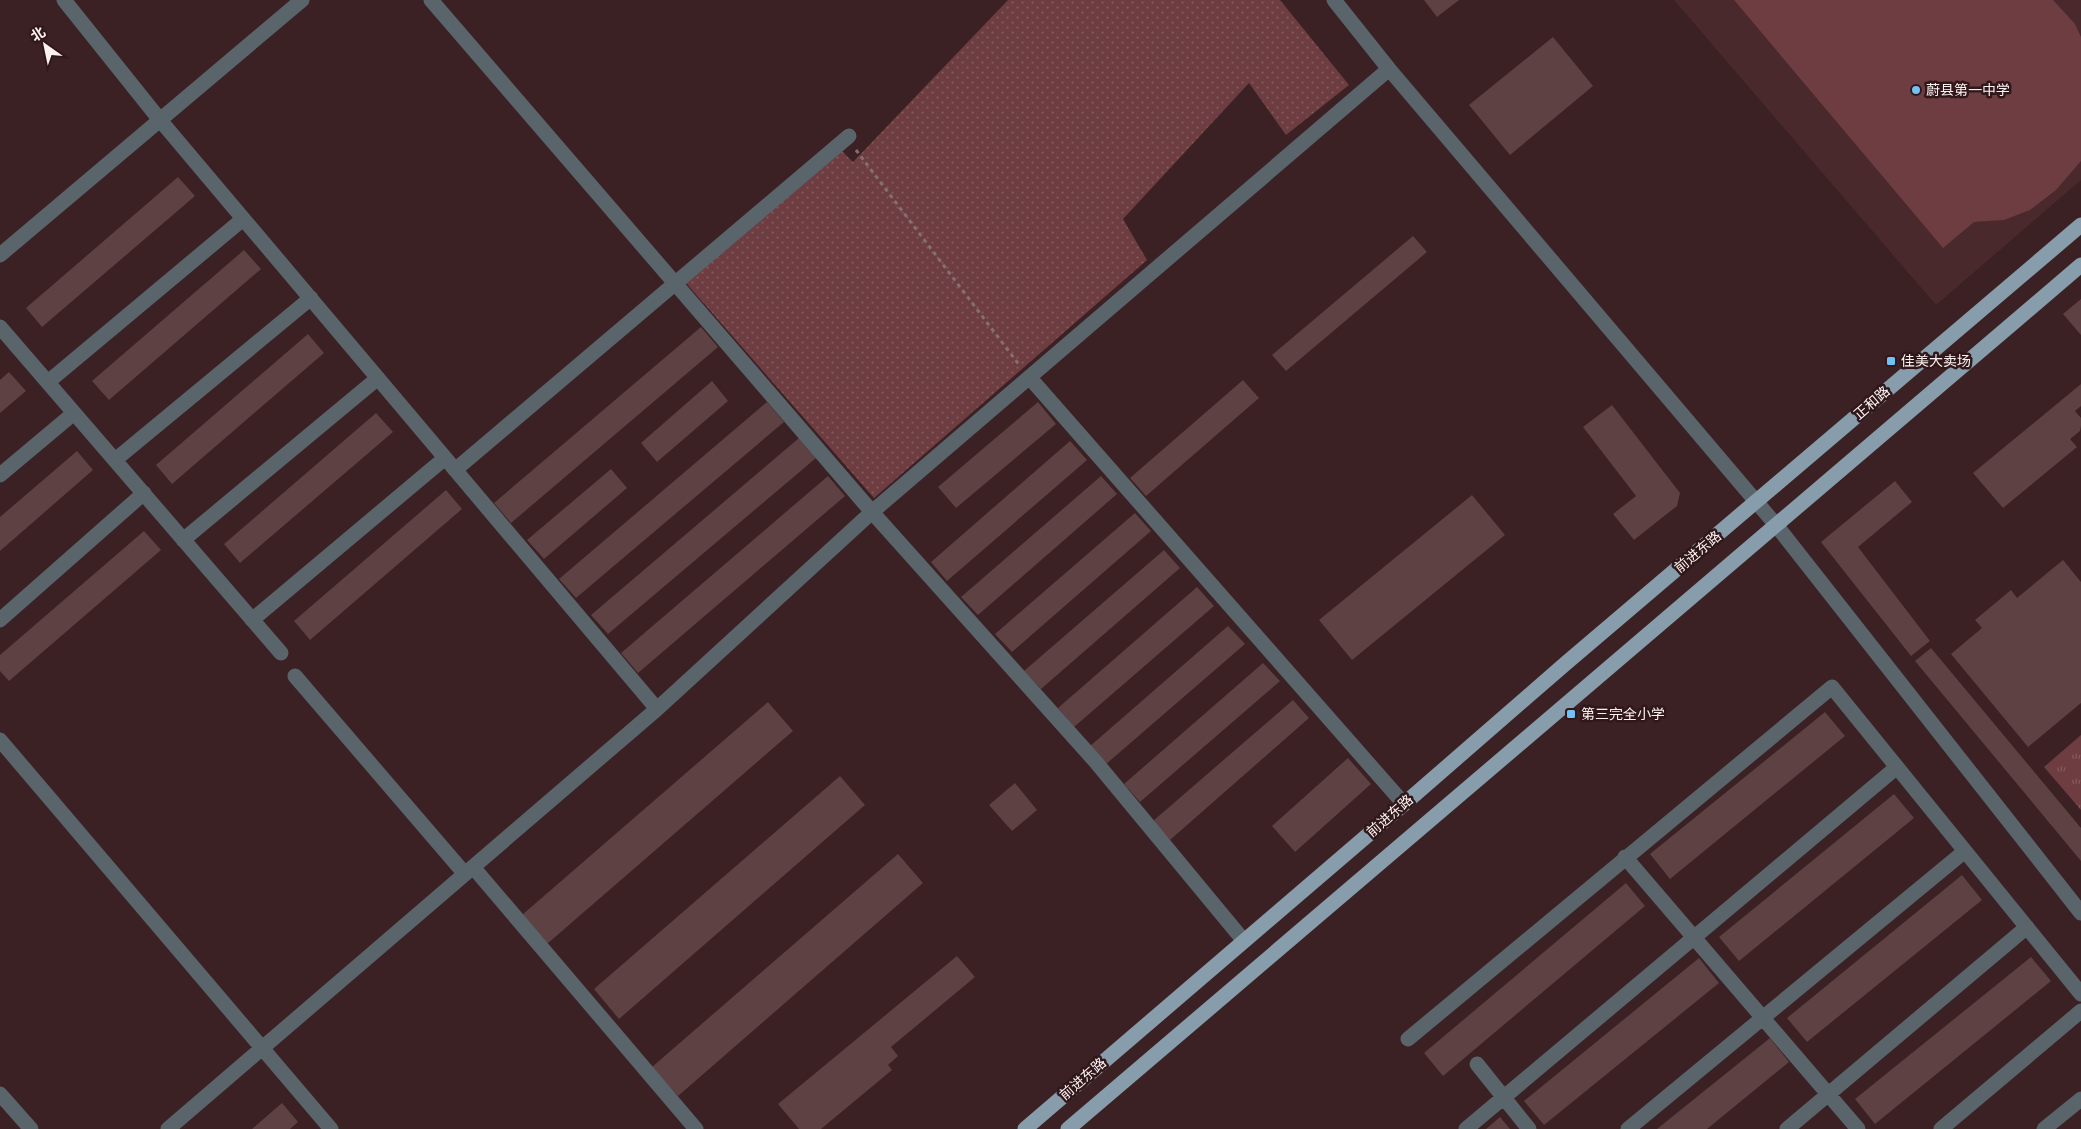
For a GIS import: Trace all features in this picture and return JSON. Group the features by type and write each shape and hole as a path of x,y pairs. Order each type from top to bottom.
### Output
{"main road":[{"name":"正和路","path":"1756,503 2081,225"},
{"path":"1776,525 2081,265"},
{"name":"前进东路","path":"1025,1129 1565,664 1756,503"},
{"name":"前进东路","path":"1068,1129 1556,710 1776,525"}],"street":[{"path":"64,0 160,120 657,709"},
{"path":"0,255 302,0"},
{"path":"431,0 872,512 1095,761 1244,941"},
{"path":"1334,0 1390,69 1776,525 2081,913"},
{"path":"168,1129 657,709 872,512 1390,69"},
{"path":"252,620 675,283 849,136"},
{"path":"48,382 243,219"},
{"path":"115,460 311,298"},
{"path":"0,327 281,653"},
{"path":"184,540 378,378"},
{"path":"1030,378 1404,804"},
{"path":"0,475 74,413"},
{"path":"0,620 144,494"},
{"path":"296,676 696,1129"},
{"path":"1408,1039 1832,687 2081,994"},
{"path":"0,740 331,1129"},
{"path":"1466,1129 1897,767"},
{"path":"1628,1129 1965,850"},
{"path":"1625,857 1858,1129"},
{"path":"1787,1129 2027,927"},
{"path":"1941,1129 2081,1011"},
{"path":"1476,1064 1529,1129"},
{"path":"0,1094 30,1129"},
{"path":"2044,1129 2081,1099"}],"path":[{"path":"849,136 860,158 1030,378"}],"shaded area":[{"name":"蔚县第一中学","path":"1674,0 2081,0 2081,180 1936,305"}],"green space":[{"path":"1008,0 1280,0 1349,85 1286,135 1249,83 1123,219 1147,260 874,498 686,283 841,150 853,162"},
{"name":"蔚县第一中学","path":"1734,0 2053,0 2075,24 2081,37 2081,161 2056,190 2030,210 2004,220 1974,222 1943,248"},
{"path":"2081,735 2081,810 2044,767"}],"building":[{"path":"1424,0 1459,0 1437,17"},
{"path":"1553,37 1593,86 1510,155 1469,105"},
{"path":"178,177 195,196 42,327 26,308"},
{"path":"1413,236 1427,252 1286,371 1272,355"},
{"path":"244,250 261,269 109,400 92,381"},
{"path":"2081,299 2081,335 2063,314"},
{"path":"701,327 718,347 511,523 494,503"},
{"path":"308,334 324,353 172,484 156,465"},
{"path":"9,372 26,391 0,413 0,380"},
{"path":"1243,380 1259,398 1146,496 1130,478"},
{"path":"712,381 728,401 657,462 641,443"},
{"path":"2081,384 2081,406 2075,411 2081,418 2080,431 2070,439 2077,447 2003,508 1973,473"},
{"path":"767,402 784,422 576,598 559,579"},
{"path":"1038,402 1056,424 956,508 938,487"},
{"path":"1612,405 1680,493 1677,506 1634,540 1613,514 1636,496 1583,427"},
{"path":"376,413 393,432 240,563 224,544"},
{"path":"799,438 816,458 608,634 591,615"},
{"path":"1070,441 1087,460 947,581 931,562"},
{"path":"77,451 93,470 0,551 0,517"},
{"path":"611,469 627,488 544,559 527,540"},
{"path":"828,476 845,496 638,673 621,653"},
{"path":"1101,476 1117,494 978,615 961,597"},
{"path":"1895,481 1912,502 1858,547 1930,641 1911,656 1821,542"},
{"path":"446,490 462,509 310,640 294,621"},
{"path":"1472,495 1505,535 1352,660 1319,620"},
{"path":"1135,513 1151,531 1012,652 995,634"},
{"path":"144,531 161,550 9,681 0,671 0,655"},
{"path":"1164,550 1180,568 1041,689 1024,671"},
{"path":"2063,560 2081,582 2081,703 2028,747 1951,654 1982,628 1975,620 2011,590 2017,598"},
{"path":"1197,587 1214,606 1074,727 1058,708"},
{"path":"1228,626 1245,644 1105,765 1089,747"},
{"path":"1931,648 2081,828 2081,861 1915,661"},
{"path":"1263,663 1280,681 1140,802 1124,784"},
{"path":"1293,700 1309,718 1170,840 1153,821"},
{"path":"768,702 793,731 547,944 522,915"},
{"path":"1825,712 1845,736 1670,879 1650,854"},
{"path":"1348,758 1371,784 1295,852 1272,826"},
{"path":"840,776 865,805 619,1019 594,989"},
{"path":"1015,783 1037,810 1012,831 989,805"},
{"path":"1894,794 1914,818 1739,961 1719,937"},
{"path":"898,854 923,883 678,1096 652,1067"},
{"path":"1962,875 1982,900 1807,1042 1787,1018"},
{"path":"1626,883 1645,906 1443,1076 1424,1053"},
{"path":"957,956 975,977 891,1047 898,1056 888,1065 892,1070 821,1129 799,1129 778,1104"},
{"path":"2031,957 2051,981 1875,1124 1855,1099"},
{"path":"1699,958 1719,983 1544,1125 1524,1101"},
{"path":"1770,1038 1789,1062 1707,1129 1657,1129"},
{"path":"282,1103 298,1122 290,1129 252,1129"},
{"path":"1500,1117 1510,1129 1486,1129"}],"place":[{"name":"蔚县第一中学","path":"1916,90"},
{"name":"佳美大卖场","path":"1891,361"},
{"name":"第三完全小学","path":"1571,714"}]}
